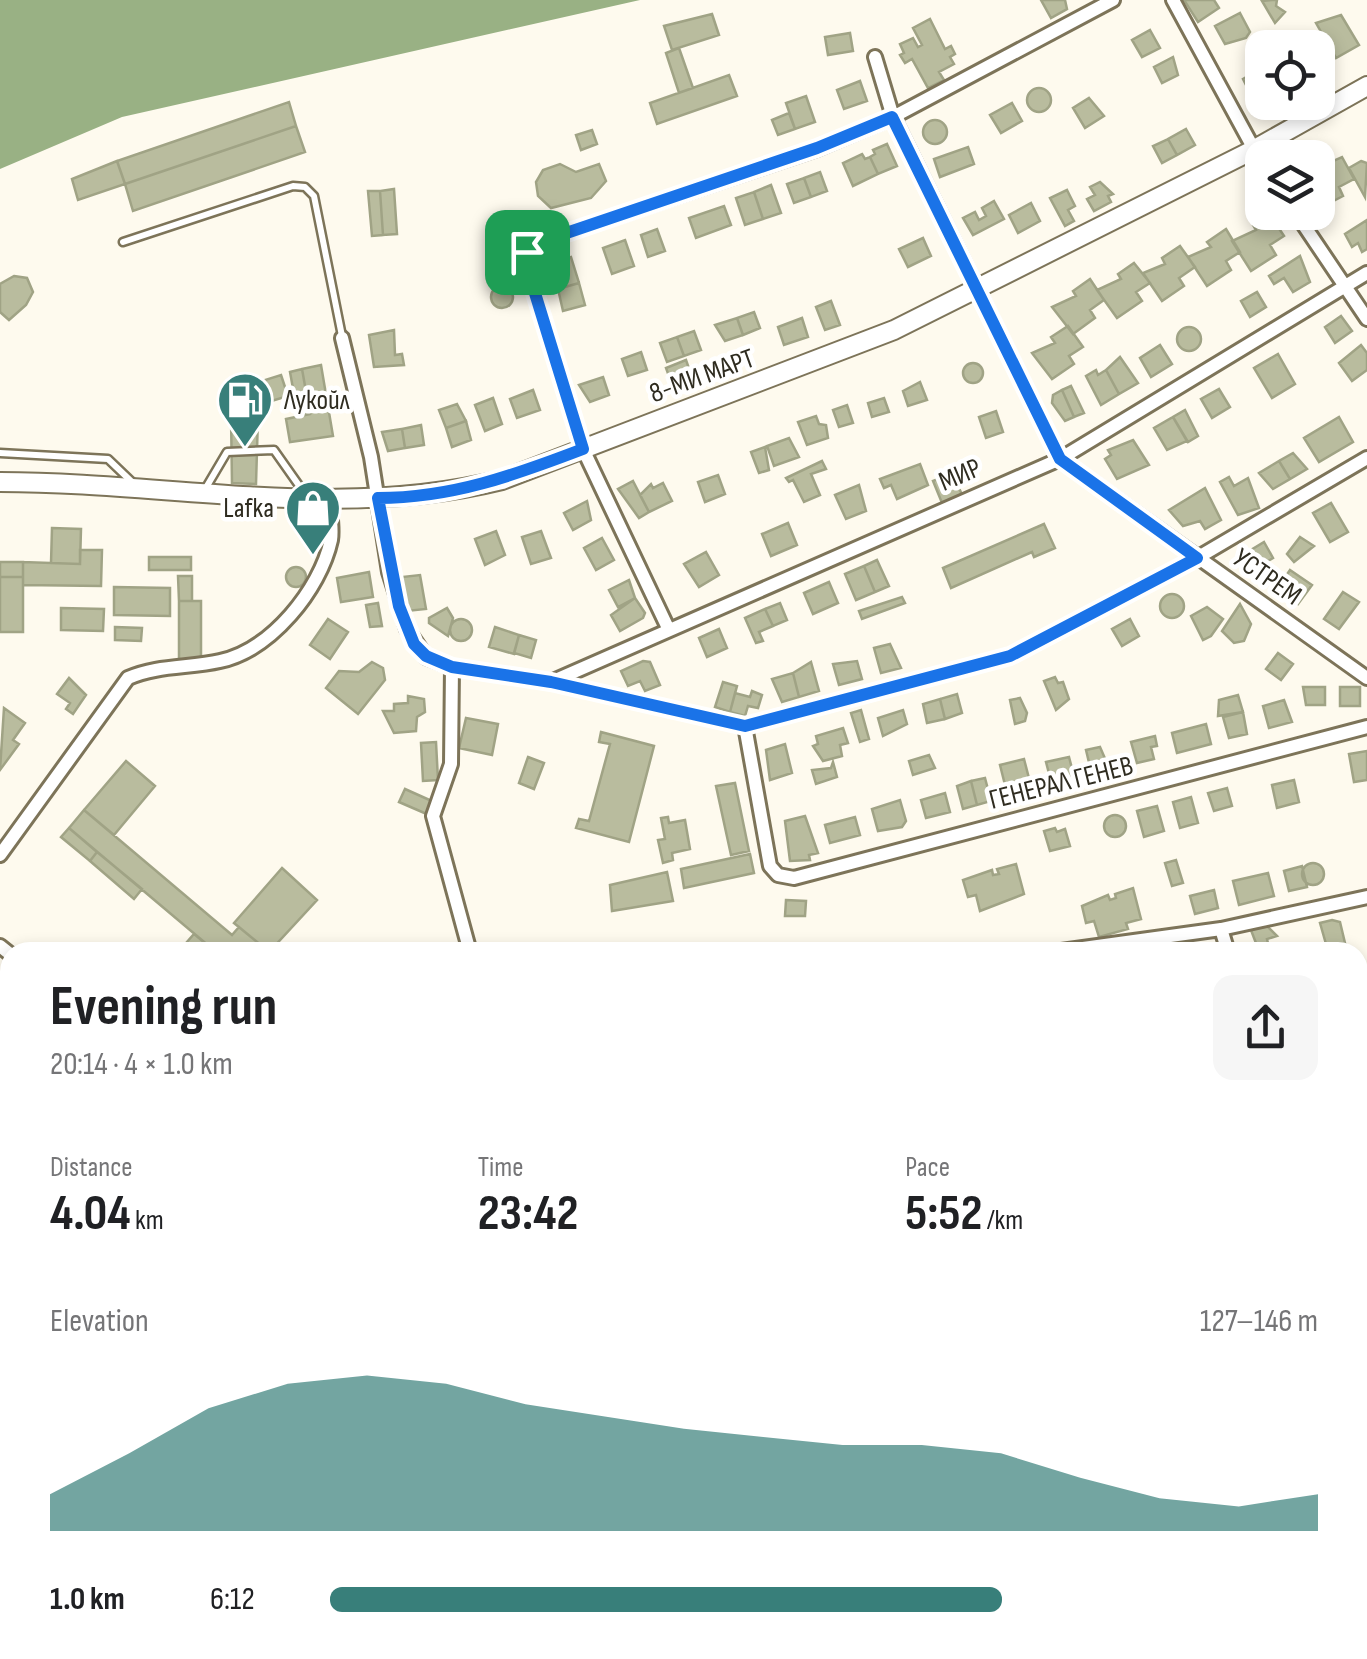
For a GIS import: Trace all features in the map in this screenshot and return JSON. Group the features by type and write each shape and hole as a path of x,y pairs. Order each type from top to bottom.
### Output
{"main road":[{"name":"8-МИ МАРТ","path":"1284,140 1367,86"},
{"name":"8-МИ МАРТ","path":"0,482 329,501 448,493 502,480 786,374 975,292 1245,163"}],"street":[{"path":"668,628 583,449 526,264 534,244 817,148 892,117 1113,0"},
{"path":"1173,0 1249,140"},
{"name":"УСТРЕМ","path":"874,57 892,117 1060,459 1367,678"},
{"path":"1307,230 1367,319"},
{"name":"МИР","path":"551,682 1060,459 1367,273"},
{"path":"342,338 378,498 389,572 407,629 426,656 452,667 551,682 745,726 1010,656 1197,558 1367,458"},
{"path":"0,855 128,678 223,661 258,645 283,622 324,560 332,536 329,501"},
{"path":"452,667 451,764 433,816 467,942"},
{"name":"ГЕНЕРАЛ ГЕНЕВ","path":"745,726 770,866 778,875 794,878 1367,727"},
{"path":"1130,942 1221,930 1367,897"},
{"path":"1221,930 1225,942"}],"lane":[{"path":"123,242 293,186 305,187 314,196 342,338"},
{"path":"202,493 227,452 274,450 308,500"},
{"path":"0,454 108,459 137,488"}],"shaded area":[{"path":"0,0 640,0 122,117 0,169"}],"building":[{"path":"1041,0 1065,0 1067,9 1051,18"},
{"path":"1184,0 1214,0 1219,8 1198,22"},
{"path":"1277,0 1276,6 1285,12 1275,23 1262,1"},
{"path":"1240,13 1249,30 1245,30 1245,38 1225,44 1215,26"},
{"path":"712,14 719,35 672,50 664,26"},
{"path":"1341,15 1359,45 1336,58 1335,30 1320,30 1316,23"},
{"path":"930,19 945,49 951,46 955,54 950,57 954,64 939,72 944,80 928,88 912,59 905,63 900,44 913,38 918,47 922,45 913,28"},
{"path":"1150,30 1160,48 1142,57 1132,40"},
{"path":"850,33 853,51 828,55 825,37"},
{"path":"679,48 693,88 679,93 666,53"},
{"path":"1173,57 1178,75 1162,83 1154,67"},
{"path":"729,75 737,96 657,124 650,103"},
{"path":"860,81 867,101 844,109 837,90"},
{"path":"1034,88 1044,88 1051,100 1044,112 1034,112 1027,105 1027,95"},
{"path":"806,96 815,122 795,129 786,103"},
{"path":"1089,98 1104,116 1085,128 1073,108"},
{"path":"289,102 296,126 125,184 117,161"},
{"path":"1012,103 1022,121 1001,133 990,115"},
{"path":"789,113 795,129 778,135 772,120"},
{"path":"935,120 947,132 935,144 923,132"},
{"path":"296,126 305,152 133,211 125,184"},
{"path":"1186,129 1195,145 1177,155 1168,139"},
{"path":"592,130 597,144 581,150 576,135"},
{"path":"1168,139 1177,155 1162,163 1153,146"},
{"path":"887,144 897,166 878,174 870,157 875,154 873,150"},
{"path":"968,147 974,164 940,177 934,159"},
{"path":"862,154 865,159 870,157 878,174 853,186 843,163"},
{"path":"1342,157 1354,179 1339,187 1343,196 1335,200 1335,160"},
{"path":"117,161 125,184 78,200 72,179"},
{"path":"1361,161 1367,163 1365,197 1349,168"},
{"path":"560,164 576,172 599,164 606,181 591,198 551,208 538,196 536,182 543,170"},
{"path":"820,172 827,191 811,197 804,178"},
{"path":"804,178 811,197 794,203 787,184"},
{"path":"1100,182 1113,194 1108,196 1111,202 1094,211 1087,199 1095,195 1090,187"},
{"path":"771,185 781,213 763,219 754,192"},
{"path":"394,189 397,234 383,235 380,191"},
{"path":"1067,190 1075,206 1068,210 1074,221 1065,226 1050,198"},
{"path":"368,191 380,191 383,235 372,236"},
{"path":"754,192 763,219 745,225 736,198"},
{"path":"994,201 1004,219 973,235 963,218 975,212 979,220 986,216 982,208"},
{"path":"1031,203 1040,221 1018,233 1009,215"},
{"path":"724,206 731,225 696,238 689,218"},
{"path":"1367,220 1367,249 1362,252 1358,243 1352,247 1345,234"},
{"path":"657,229 665,251 648,257 641,235"},
{"path":"1226,229 1240,252 1226,261 1231,270 1207,286 1188,257 1211,247 1207,242"},
{"path":"1256,230 1280,230 1284,236 1270,245 1276,255 1251,271 1232,241"},
{"path":"923,238 931,256 908,267 899,249"},
{"path":"625,240 634,266 612,274 603,248"},
{"path":"1180,246 1195,267 1179,278 1184,286 1162,301 1143,273 1165,264 1162,258"},
{"path":"1300,256 1310,282 1293,292 1284,278 1274,284 1269,276"},
{"path":"571,257 579,283 558,289 550,263"},
{"path":"1134,263 1150,283 1136,292 1142,301 1117,318 1097,290 1121,279 1118,274"},
{"path":"14,276 27,278 33,292 26,305 9,320 0,312 0,284"},
{"path":"1090,279 1104,300 1090,310 1095,318 1073,334 1052,307 1076,296 1073,291"},
{"path":"579,283 585,305 563,311 558,289"},
{"path":"502,286 510,289 510,305 502,308 494,305 491,297 494,289"},
{"path":"1257,292 1266,307 1250,317 1241,301"},
{"path":"831,301 840,325 825,330 816,307"},
{"path":"754,312 760,328 743,335 737,318"},
{"path":"1341,316 1352,331 1335,343 1325,327"},
{"path":"737,318 743,335 725,341 715,325"},
{"path":"802,318 808,337 784,345 778,327"},
{"path":"1068,326 1083,347 1069,356 1074,364 1052,379 1032,353 1055,343 1051,337"},
{"path":"1189,327 1198,330 1198,348 1189,351 1180,348 1177,339 1180,330"},
{"path":"394,330 395,355 402,354 404,365 374,367 369,335"},
{"path":"694,331 701,350 684,356 677,337"},
{"path":"677,337 684,356 667,362 660,343"},
{"path":"1160,345 1172,364 1151,377 1140,358"},
{"path":"1361,345 1367,353 1367,370 1352,381 1339,363"},
{"path":"641,352 647,370 628,376 622,359"},
{"path":"1278,354 1295,384 1272,398 1254,368"},
{"path":"1120,357 1138,383 1119,394 1106,370"},
{"path":"686,360 694,383 674,390 666,368"},
{"path":"973,363 983,373 973,383 963,373"},
{"path":"321,365 333,436 290,442 286,419 310,414 302,369"},
{"path":"302,369 310,414 298,416 290,372"},
{"path":"1096,370 1098,375 1106,370 1119,394 1101,405 1086,376"},
{"path":"281,375 288,396 239,411 233,390"},
{"path":"603,377 609,395 590,402 579,385"},
{"path":"920,382 927,400 908,406 903,391"},
{"path":"1071,386 1084,413 1074,417 1062,390"},
{"path":"1219,389 1230,407 1212,418 1201,399"},
{"path":"233,390 239,411 225,415 219,394"},
{"path":"533,390 540,410 517,418 510,399"},
{"path":"1062,390 1074,417 1065,421 1052,403 1053,395"},
{"path":"493,398 502,424 485,431 475,405"},
{"path":"884,398 889,412 872,417 868,403"},
{"path":"457,404 466,421 446,428 439,410"},
{"path":"847,405 853,423 839,427 833,410"},
{"path":"1185,410 1198,436 1188,442 1173,417"},
{"path":"996,411 1003,432 986,438 979,417"},
{"path":"231,416 258,417 256,484 232,483"},
{"path":"816,416 819,424 826,425 828,438 807,445 798,422"},
{"path":"1173,417 1187,441 1167,450 1154,428"},
{"path":"1339,417 1353,442 1319,462 1304,438"},
{"path":"466,421 471,440 452,447 446,428"},
{"path":"421,425 424,445 405,448 402,429"},
{"path":"402,429 405,448 388,451 382,432"},
{"path":"789,438 799,457 774,466 767,446"},
{"path":"1133,440 1149,465 1117,479 1105,459 1111,455 1108,450"},
{"path":"765,447 769,470 759,473 751,452"},
{"path":"1293,453 1307,469 1290,479 1279,461"},
{"path":"822,461 826,469 811,474 820,495 804,502 793,480 789,482 786,478"},
{"path":"1279,461 1290,479 1273,489 1259,473"},
{"path":"920,464 928,485 897,499 891,485 884,488 880,479"},
{"path":"953,473 962,495 942,503 933,481"},
{"path":"718,475 725,494 705,502 698,482"},
{"path":"1229,477 1234,486 1248,478 1259,508 1238,515 1220,482"},
{"path":"633,481 649,512 639,518 618,489"},
{"path":"663,483 672,501 649,512 640,495 651,484 653,488"},
{"path":"859,485 866,511 846,519 835,495"},
{"path":"1205,488 1221,520 1205,529 1200,521 1183,526 1169,510"},
{"path":"587,501 591,520 573,530 564,513"},
{"path":"1331,503 1348,532 1330,542 1313,513"},
{"path":"788,523 797,545 771,556 762,534"},
{"path":"1044,524 1055,548 1034,557 1032,552 951,588 943,568"},
{"path":"52,528 81,529 80,564 51,563"},
{"path":"496,531 505,555 485,565 475,539"},
{"path":"541,531 551,558 531,564 522,537"},
{"path":"1300,537 1314,546 1294,562 1287,554"},
{"path":"602,538 614,560 596,570 584,548"},
{"path":"1264,542 1273,558 1255,569 1246,553"},
{"path":"80,550 102,550 101,586 23,585 23,562 80,564"},
{"path":"706,552 719,575 699,587 684,564"},
{"path":"149,557 191,557 191,570 149,570"},
{"path":"877,560 889,586 875,592 864,566"},
{"path":"0,562 23,562 23,577 0,577"},
{"path":"864,566 875,592 856,600 845,574"},
{"path":"296,567 306,577 296,587 286,577"},
{"path":"1290,570 1312,585 1298,604 1277,589"},
{"path":"369,572 373,597 341,602 337,578"},
{"path":"420,575 426,609 407,611 402,577"},
{"path":"178,576 192,576 192,601 179,601"},
{"path":"0,577 23,577 23,632 0,632"},
{"path":"629,580 635,598 618,607 609,590"},
{"path":"829,582 838,603 813,614 804,593"},
{"path":"114,587 170,588 170,616 114,615"},
{"path":"1343,592 1359,602 1339,629 1324,619"},
{"path":"1172,594 1184,606 1172,618 1160,606"},
{"path":"902,597 905,603 862,619 859,611"},
{"path":"635,598 645,613 643,618 620,631 611,615"},
{"path":"179,601 201,601 201,659 179,660"},
{"path":"378,603 382,626 370,627 366,605"},
{"path":"780,603 787,620 773,626 765,609"},
{"path":"1240,604 1251,624 1244,641 1234,643 1222,631"},
{"path":"1207,607 1223,619 1211,636 1203,640 1191,616"},
{"path":"61,608 104,609 103,631 61,630"},
{"path":"447,608 453,618 448,636 429,623 429,618"},
{"path":"765,609 773,626 759,632 763,641 756,643 745,618"},
{"path":"328,619 348,632 330,659 310,645"},
{"path":"457,619 465,619 472,630 465,641 457,641 450,634 450,626"},
{"path":"1130,619 1139,636 1122,646 1112,629"},
{"path":"115,627 142,628 141,641 115,640"},
{"path":"495,627 519,635 514,654 489,647"},
{"path":"719,629 727,648 707,657 699,638"},
{"path":"519,635 536,640 531,658 514,653"},
{"path":"890,644 901,668 881,673 874,648"},
{"path":"1278,653 1293,664 1281,680 1266,669"},
{"path":"643,661 650,662 660,685 645,691 640,681 628,686 621,671"},
{"path":"857,661 862,679 839,685 833,664"},
{"path":"372,662 383,668 385,680 358,714 326,688 339,671 359,672"},
{"path":"811,662 819,691 799,697 793,673"},
{"path":"793,673 799,697 782,702 772,679"},
{"path":"1055,677 1058,683 1063,682 1069,699 1056,710 1044,681"},
{"path":"69,678 86,695 73,714 66,709 70,703 57,694"},
{"path":"723,682 737,686 730,712 715,707"},
{"path":"1303,687 1325,687 1325,705 1306,705"},
{"path":"1340,687 1360,687 1360,706 1340,706"},
{"path":"752,691 762,695 758,708 748,706 745,716 730,712 735,693 750,697"},
{"path":"957,694 962,713 945,719 940,699"},
{"path":"1238,695 1243,712 1218,716 1219,700"},
{"path":"408,696 424,699 425,712 417,717 416,731 394,733 383,711 394,711 394,704 408,703"},
{"path":"1020,698 1027,713 1025,721 1015,724 1010,700"},
{"path":"940,699 945,719 927,723 923,704"},
{"path":"1284,700 1292,722 1269,728 1263,706"},
{"path":"4,708 25,723 13,740 19,744 0,770"},
{"path":"861,710 869,739 860,742 851,713"},
{"path":"903,710 907,724 883,736 878,718"},
{"path":"1243,712 1247,734 1229,738 1223,717"},
{"path":"466,718 498,724 492,755 459,748"},
{"path":"1206,724 1211,744 1177,753 1172,733"},
{"path":"843,728 848,743 840,745 842,756 823,761 813,746 818,744 816,736"},
{"path":"601,732 654,746 629,842 576,828 579,819 589,821 610,744 599,742"},
{"path":"1155,736 1157,746 1151,747 1154,759 1137,763 1131,742"},
{"path":"436,742 438,780 423,781 421,743"},
{"path":"785,744 792,773 770,780 766,750"},
{"path":"1100,747 1110,770 1092,775 1086,750"},
{"path":"1367,751 1367,780 1354,782 1349,754"},
{"path":"929,755 935,768 913,775 909,761"},
{"path":"528,757 544,763 534,789 519,783"},
{"path":"1069,757 1075,780 1052,785 1046,762"},
{"path":"1024,759 1032,790 1008,797 1000,765"},
{"path":"126,761 155,786 114,835 84,810"},
{"path":"833,762 837,777 816,784 812,770 831,768"},
{"path":"985,778 991,801 977,805 971,781"},
{"path":"1294,780 1299,802 1277,808 1272,785"},
{"path":"971,781 977,805 963,809 957,786"},
{"path":"735,783 749,851 731,855 716,786"},
{"path":"1227,788 1232,806 1214,811 1208,793"},
{"path":"405,789 434,802 429,815 399,802"},
{"path":"945,793 950,812 926,818 921,800"},
{"path":"1191,797 1198,823 1180,828 1173,802"},
{"path":"900,800 906,821 902,827 878,831 872,809"},
{"path":"1157,806 1164,831 1144,837 1137,811"},
{"path":"84,810 232,935 239,927 257,942 204,942 69,828"},
{"path":"1115,815 1123,818 1123,834 1115,837 1107,834 1104,826 1107,818"},
{"path":"805,816 818,853 809,855 810,860 790,861 785,821"},
{"path":"668,817 669,823 685,820 690,849 672,853 673,860 663,863 658,840 665,839 661,818"},
{"path":"855,817 860,835 830,843 825,825"},
{"path":"69,828 97,852 90,861 61,837"},
{"path":"1055,828 1057,832 1065,829 1070,846 1050,851 1044,831"},
{"path":"97,852 142,889 134,899 90,861"},
{"path":"750,854 754,873 684,888 681,869"},
{"path":"1176,860 1183,883 1172,886 1165,863"},
{"path":"1313,863 1321,866 1321,882 1313,885 1305,882 1302,874 1305,866"},
{"path":"1016,864 1024,894 980,911 976,895 968,897 963,880 992,870 993,875 999,874 997,869"},
{"path":"1302,866 1307,887 1289,891 1284,871"},
{"path":"282,868 317,900 278,942 257,942 234,923"},
{"path":"667,872 673,901 612,911 610,885"},
{"path":"1268,873 1274,896 1239,905 1233,881"},
{"path":"1133,888 1141,919 1126,923 1128,929 1099,937 1094,921 1086,923 1082,906 1108,895 1110,900 1116,898 1115,894"},
{"path":"1214,890 1218,908 1195,914 1190,896"},
{"path":"786,900 806,901 805,916 785,916"},
{"path":"1340,922 1345,942 1325,942 1320,923"},
{"path":"1267,926 1277,936 1268,942 1256,942 1251,930"},
{"path":"194,934 204,942 187,942"}],"place":[{"name":"Лукойл","path":"245,449"},
{"name":"Lafka","path":"313,557"}],"route":[{"path":"892,117 964,271 1060,459 1197,558 1010,656 745,726 551,682 452,667 426,656 414,644 399,606 389,572 378,498 448,493 502,480 583,449 526,264 527,252 534,244 817,148 892,117"}]}
